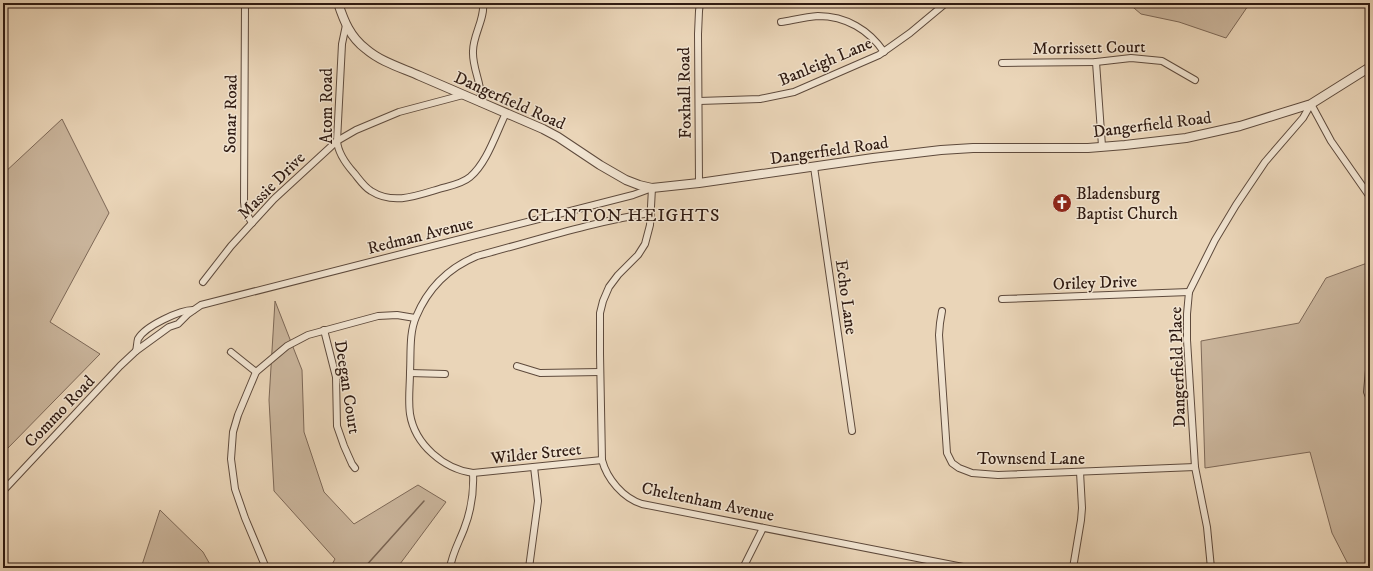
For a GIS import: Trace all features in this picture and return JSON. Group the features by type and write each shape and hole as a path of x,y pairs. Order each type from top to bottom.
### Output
{"street":[{"name":"Sonar Road","path":"245,3 244,202 245,211 252,223"},
{"name":"Dangerfield Road","path":"338,3 346,25 357,42 372,54 543,129 626,180 639,186 652,188 940,150 1125,145 1199,135 1240,126 1311,104 1370,67"},
{"path":"481,103 481,93 472,54 482,15 483,3"},
{"name":"Foxhall Road","path":"699,183 698,34 700,3"},
{"name":"Banleigh Lane","path":"699,101 760,99 788,94 872,59 910,33 946,3"},
{"path":"781,22 818,16 838,18 869,34 884,52"},
{"name":"Atom Road","path":"346,25 342,44 337,141 338,148 351,169 370,190 377,194 393,198 406,198 452,185 469,178 485,159 506,113"},
{"name":"Morrissett Court","path":"1002,63 1096,62 1131,58 1162,61 1195,80"},
{"path":"1096,62 1102,146"},
{"name":"Massie Drive","path":"203,282 231,246 252,223 295,179 337,141 356,130 399,112 463,95"},
{"path":"1311,104 1331,141 1370,197"},
{"name":"Dangerfield Place","path":"1211,568 1207,527 1195,467 1187,340 1189,292 1215,240 1236,205 1265,162 1303,118 1311,104"},
{"name":"Echo Lane","path":"814,167 852,431"},
{"name":"Cheltenham Avenue","path":"652,188 648,232 642,249 618,275 610,287 603,301 600,321 602,460 604,467 612,480 626,496 635,502 968,568"},
{"name":"Redman Avenue","path":"195,310 208,303 633,195 652,188"},
{"path":"450,568 451,561 472,503 473,473 445,463 433,454 422,442 410,415 411,349 415,318 427,296 444,276 466,261 477,256 632,215 650,213"},
{"name":"Oriley Drive","path":"1002,299 1189,292"},
{"path":"136,351 138,339 162,325 166,318 187,310 195,310"},
{"name":"Commo Road","path":"3,491 120,366 136,351 148,347 169,332 172,326 178,324 195,310"},
{"name":"Townsend Lane","path":"942,311 939,335 947,452 952,463 959,468 967,472 998,475 1195,467"},
{"path":"266,568 247,524 235,489 231,459 232,439 238,415 256,372 287,346 308,334 378,316 397,315 415,318"},
{"name":"Deegan Court","path":"324,330 336,378 337,426 344,446 355,468"},
{"path":"230,352 256,372"},
{"path":"1370,359 1367,392 1370,399"},
{"path":"517,366 540,373 600,372"},
{"path":"410,373 445,374"},
{"name":"Wilder Street","path":"473,473 602,460"},
{"path":"529,568 538,501 534,467"},
{"path":"1073,568 1082,508 1080,472"},
{"path":"743,568 763,528"}],"shaded area":[{"path":"1128,3 1250,3 1226,38 1179,22 1141,14"},
{"path":"62,119 109,213 50,322 100,354 8,448 3,440 3,174"},
{"path":"1370,262 1370,568 1350,568 1332,533 1310,452 1205,468 1201,341 1299,323 1326,278"},
{"path":"275,301 302,370 304,432 324,492 354,524 418,485 446,502 397,568 330,568 335,559 274,491 269,400"},
{"path":"160,510 203,552 212,568 141,568"}],"waterway":[{"path":"364,568 424,501"}],"place":[{"name":"Bladensburg Baptist Church","path":"1062,203"}],"district":[{"name":"CLINTON HEIGHTS","path":"624,215"}]}
